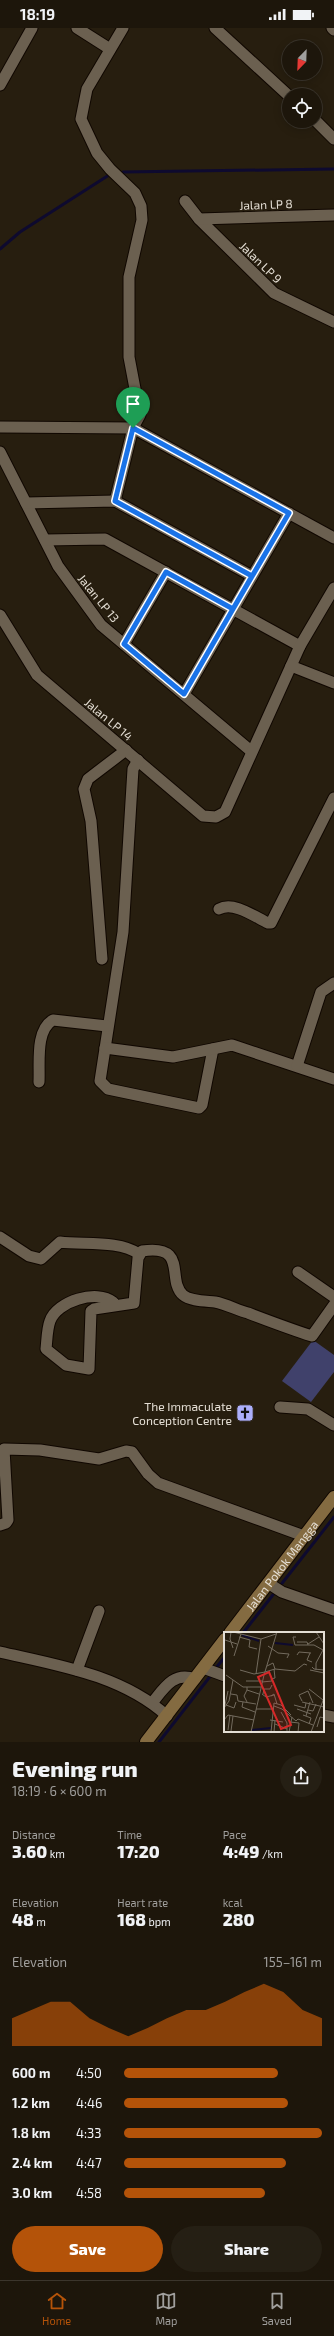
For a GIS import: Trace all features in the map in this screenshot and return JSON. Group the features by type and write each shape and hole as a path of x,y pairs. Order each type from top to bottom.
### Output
{"main road":[{"name":"Jalan Pokok Mangga","path":"231,1632 274,1587 304,1536 334,1498"},
{"path":"146,1742 224,1640"}],"street":[{"path":"0,85 32,28"},
{"path":"77,28 110,49"},
{"path":"115,501 133,428 140,415 129,357 129,277 142,220 141,206 135,193 110,169 97,153 81,118 87,90 123,28"},
{"path":"215,28 282,89"},
{"path":"322,127 334,139"},
{"name":"Jalan LP 9","path":"185,201 199,219 274,293 334,322"},
{"name":"Jalan LP 8","path":"199,219 334,215"},
{"path":"0,427 133,428 334,538"},
{"name":"Jalan LP 13","path":"0,452 58,566 101,625 252,751"},
{"path":"26,503 115,501 252,576"},
{"path":"184,694 289,513"},
{"path":"45,540 105,539 300,646"},
{"path":"124,644 166,572"},
{"path":"252,751 300,646 334,588"},
{"name":"Jalan LP 14","path":"0,615 38,675 203,816 209,818 222,815 252,751"},
{"path":"291,666 334,683"},
{"path":"102,959 91,821 85,794 85,784 88,779 126,750"},
{"path":"138,760 134,769 123,932 107,1026 100,1081 108,1089 195,1109 202,1105 213,1049"},
{"path":"220,909 226,906 233,907 268,924 272,923 334,798"},
{"path":"297,1066 321,992 334,983"},
{"path":"39,1082 41,1037 47,1024 53,1020 107,1026"},
{"path":"105,1048 174,1057 232,1045 334,1079"},
{"path":"0,1237 29,1256 41,1259 60,1242 74,1245 98,1244 118,1246 131,1248 139,1254"},
{"path":"139,1254 142,1251 151,1250 168,1255 175,1264 178,1288 183,1295 190,1298 218,1303 312,1336 334,1305"},
{"path":"114,1306 113,1302 106,1297 95,1296 70,1302 50,1320 46,1349 66,1365 89,1369 91,1312 94,1309 114,1306 134,1303 139,1254"},
{"path":"298,1272 334,1297"},
{"path":"280,1407 308,1409 334,1425"},
{"path":"0,1525 6,1523 8,1520 4,1449 40,1450 100,1459 126,1451 132,1452 148,1474 158,1483 304,1536"},
{"path":"274,1587 334,1610"},
{"path":"77,1670 99,1611"},
{"path":"0,1652 77,1670 139,1694 167,1716"},
{"path":"204,1668 221,1674"},
{"path":"152,1703 168,1684 178,1677 186,1676 194,1679"},
{"path":"324,1715 334,1717"}],"shaded area":[{"path":"313,1340 334,1355 334,1372 311,1402 282,1381"}],"waterway":[{"path":"123,172 334,169"},
{"path":"0,249 20,232 109,175"},
{"path":"244,1632 334,1517"},
{"path":"215,1669 224,1658"},
{"path":"159,1742 212,1674"}],"place":[{"name":"The Immaculate Conception Centre","path":"245,1413"}],"route":[{"path":"133,428 115,501 252,576 184,694 124,644 166,572 233,609 289,513 133,428"}]}
